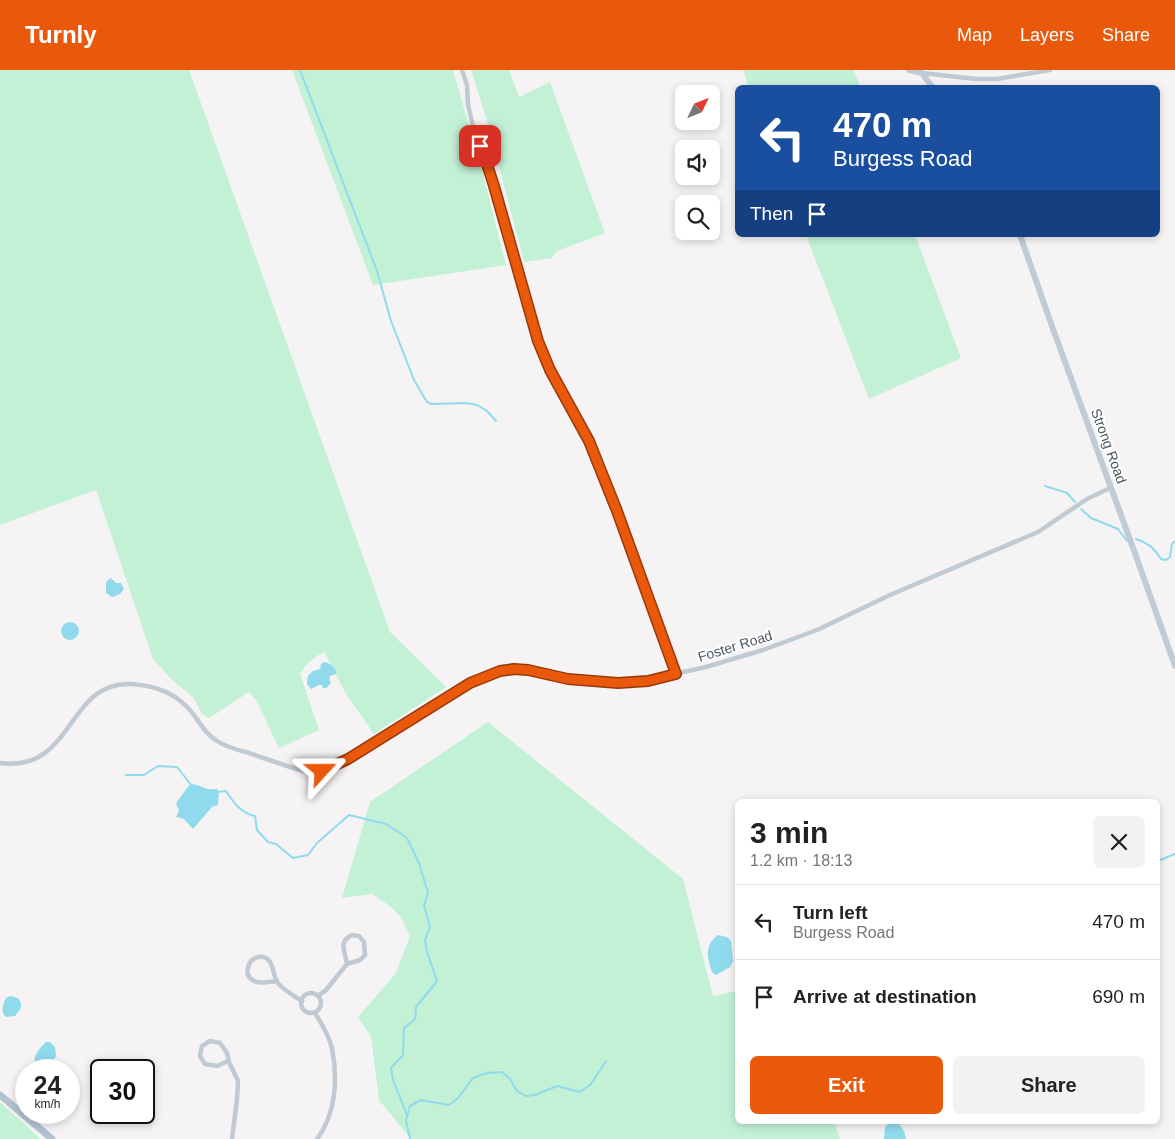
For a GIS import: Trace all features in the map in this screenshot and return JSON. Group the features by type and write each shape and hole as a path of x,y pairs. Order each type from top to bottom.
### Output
{"main road":[{"path":"0,1094 52,1139"}],"street":[{"path":"462,70 467,84 468,105 476,139 484,155 494,186 538,341 550,370 589,441 617,511 676,674"},
{"path":"909,70 976,79 997,79 1050,70"},
{"path":"922,73 931,85"},
{"name":"Strong Road","path":"1021,237 1175,666"},
{"name":"Foster Road","path":"0,763 22,764 42,756 55,745 80,710 93,696 108,688 122,684 142,685 167,692 185,704 206,731 218,741 234,748 308,772 322,771 348,759 470,683 500,671 528,670 568,679 618,683 648,681 706,667 763,650 817,630 890,595 1038,532 1087,499 1110,488"},
{"path":"318,996 326,990 347,964 360,960 365,955 364,942 359,936 352,935 344,941 343,946 347,964"},
{"path":"277,981 261,983 250,978 248,970 250,961 254,958 262,957 267,960 274,968 277,981 302,1001"},
{"path":"311,993 318,996 321,1000 321,1007 315,1013 311,1014 304,1010 302,1001 305,995 311,993"},
{"path":"315,1013 323,1026 332,1048 335,1078 332,1111 317,1139"},
{"path":"228,1061 217,1066 205,1064 200,1056 202,1046 210,1041 220,1043 227,1053 228,1061 238,1081 238,1099 232,1139"}],"green space":[{"path":"0,70 189,70 390,632 446,687 374,734 346,694 324,652 310,661 300,674 319,730 279,748 256,700 249,692 209,718 202,714 193,697 172,680 153,659 96,490 0,525"},
{"path":"292,70 453,70 483,174 506,265 373,285"},
{"path":"471,70 509,70 519,97 550,82 605,233 562,249 556,252 552,258 524,262 488,124"},
{"path":"743,70 854,70 859,85 748,85"},
{"path":"807,237 916,237 961,358 869,399"},
{"path":"488,722 683,879 713,996 735,991 735,1124 835,1124 840,1139 411,1139 379,1100 371,1037 358,1017 396,973 410,936 401,917 390,906 372,894 342,898 370,802"},
{"path":"0,1102 15,1116 15,1124 24,1124 41,1139 0,1139"}],"water":[{"path":"111,578 116,583 121,583 124,589 120,594 112,597 106,593 106,582"},
{"path":"70,622 76,625 79,631 76,637 70,640 64,637 61,631 64,625"},
{"path":"324,662 333,666 336,674 330,676 331,683 326,688 319,685 311,689 307,684 308,676 313,671 320,669 321,664"},
{"path":"190,784 217,789 219,792 218,805 212,807 193,829 184,819 176,817 179,811 176,803"},
{"path":"718,935 727,937 731,941 733,961 730,967 716,975 712,972 708,952 710,943"},
{"path":"10,996 19,999 21,1008 15,1016 6,1017 3,1013 3,1005 6,998"},
{"path":"46,1042 50,1042 55,1047 56,1056 54,1059 35,1059 38,1051"},
{"path":"888,1124 899,1124 904,1131 906,1139 884,1139 885,1127"}],"waterway":[{"path":"300,70 377,271 391,321 414,380 427,402 432,404 466,403 477,405 487,411 496,421"},
{"path":"1045,486 1067,493 1075,502"},
{"path":"1081,509 1091,518 1118,529 1127,541"},
{"path":"1136,539 1147,544 1161,559 1166,560 1170,557 1172,544 1175,541"},
{"path":"126,775 144,775 158,766 177,767 192,786"},
{"path":"217,792 226,791 242,810 255,816 257,830 268,842 276,844 293,858 308,855 317,843 349,815 386,824 407,838 419,863 428,893 424,905 430,927 425,940 437,981 416,1007 415,1019 404,1028 403,1055 391,1068 393,1080 407,1115"},
{"path":"1160,860 1175,854"},
{"path":"410,1139 406,1120 410,1106 421,1100 449,1105 458,1098 473,1078 487,1073 502,1072 510,1079 517,1091 526,1096 535,1095 557,1086 580,1092 591,1084 606,1061"}],"route":[{"path":"322,771 348,759 470,683 492,673 514,669 528,670 588,682 618,683 648,681 676,674 617,511 589,441 544,358 531,319 494,186 480,146"}]}
